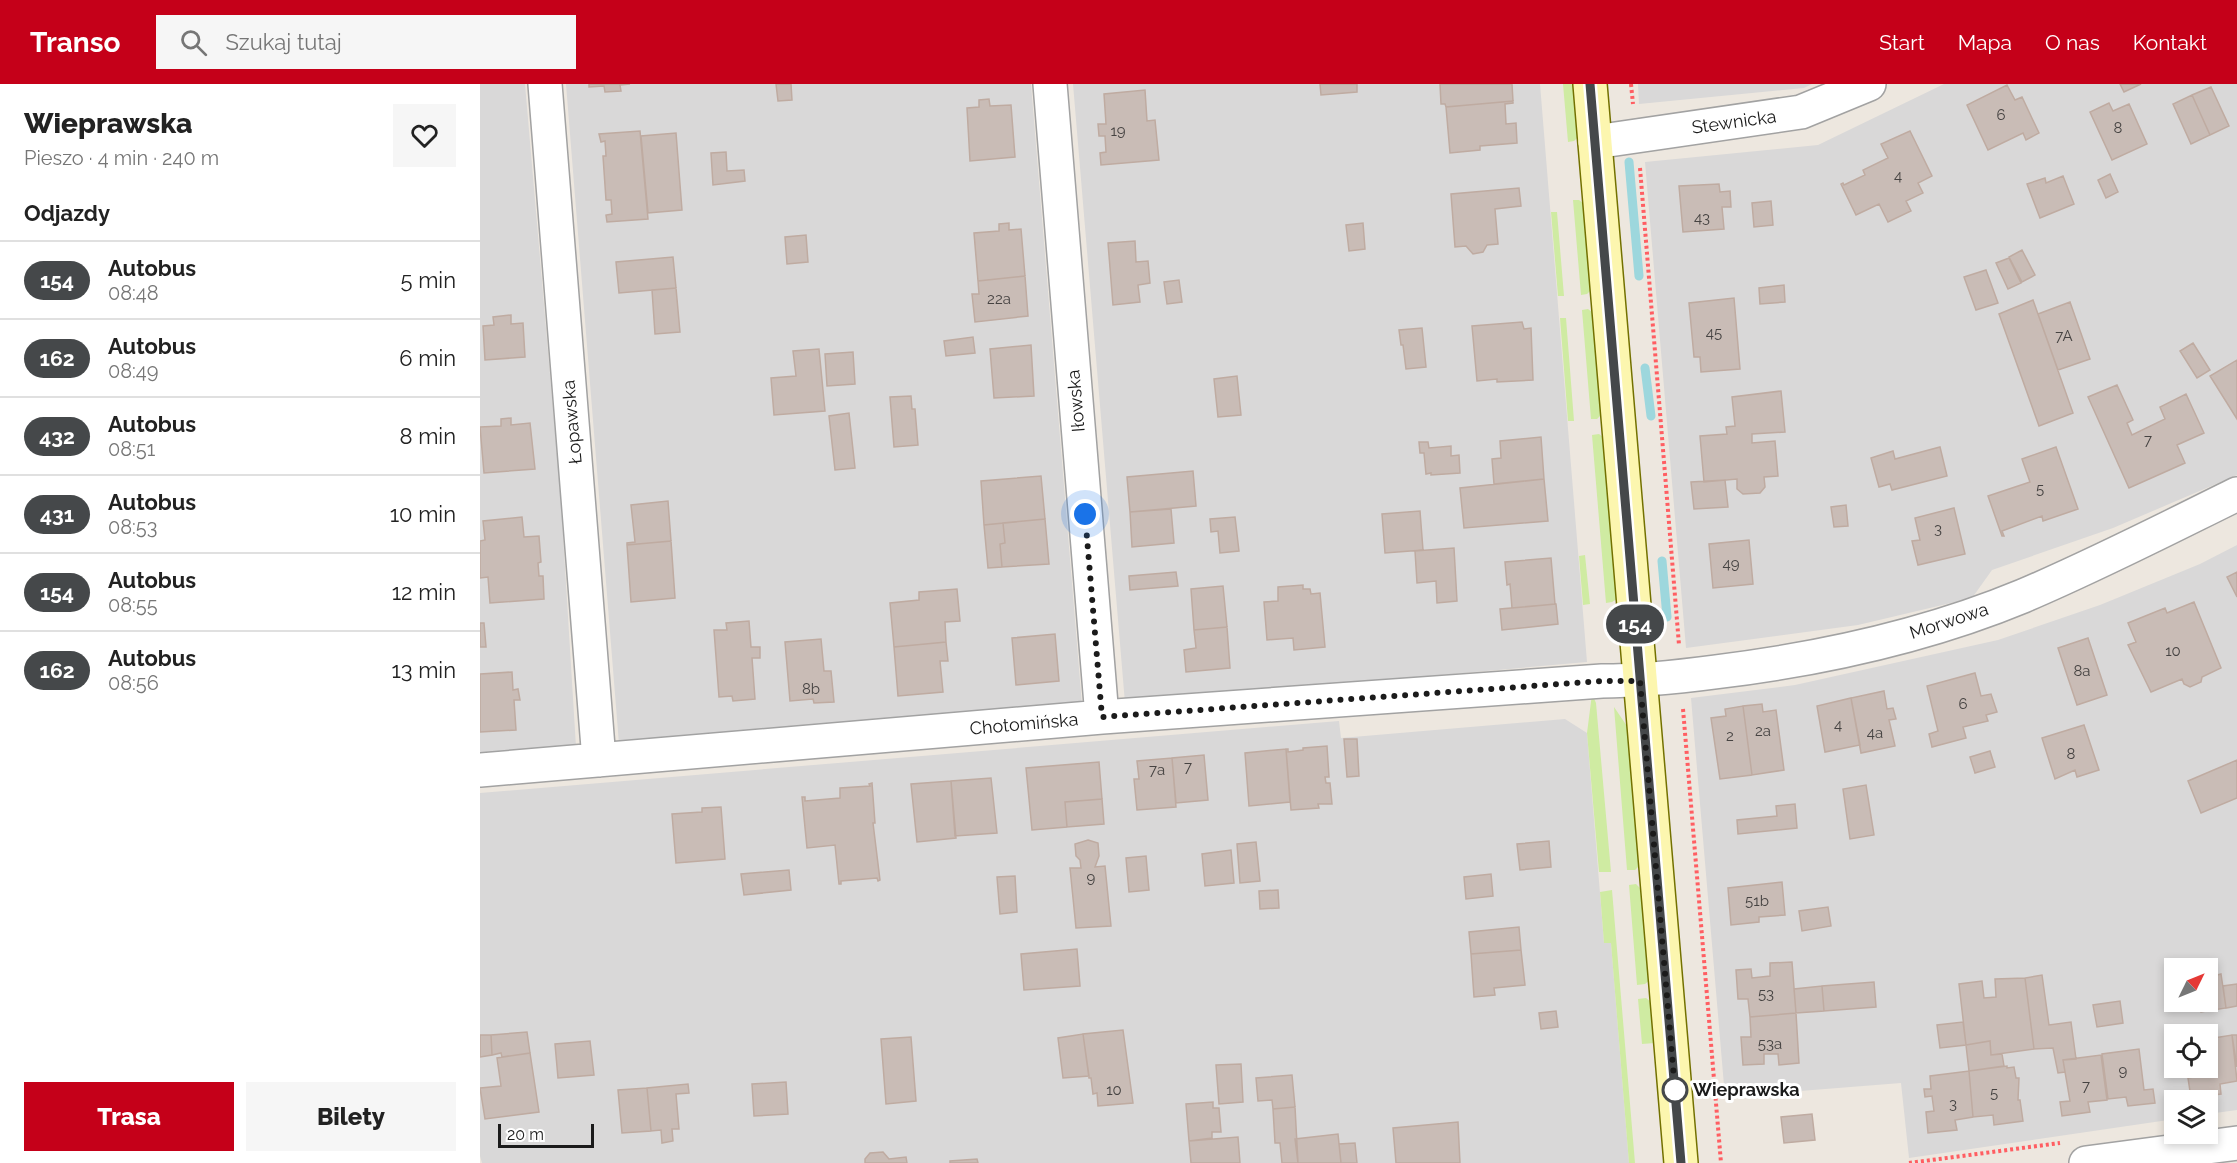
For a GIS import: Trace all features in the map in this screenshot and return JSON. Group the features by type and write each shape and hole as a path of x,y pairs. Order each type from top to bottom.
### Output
{"street":[{"name":"Łopawska","path":"545,84 599,760"},
{"name":"Iłowska","path":"1050,84 1102,717"},
{"path":"1590,84 1681,1163"},
{"name":"Stewnicka","path":"1595,142 1801,112 1869,84"},
{"name":"Morwowa","path":"1640,681 1758,667 1849,652 1947,624 2022,596 2111,557 2237,494"},
{"name":"Chotomińska","path":"480,770 1102,717 1602,681 1640,681"},
{"path":"2074,1153 2237,1143"}],"path":[{"path":"1631,84 1673,558 1721,1163"},
{"path":"1909,1163 2074,1153"}],"shaded area":[{"path":"480,84 525,84 561,502 576,747 480,755"},
{"path":"566,84 1031,84 1082,705 619,744"},
{"path":"1073,84 1540,84 1587,662 1125,703"},
{"path":"1638,84 1812,84 1804,88 1639,104"},
{"path":"1944,84 2237,84 2237,475 2113,528 1992,570 1972,598 1858,625 1686,648 1645,162 1818,145"},
{"path":"2237,545 2237,1110 2218,1113 2218,1090 2164,1090 2164,1121 1909,1158 1901,1083 1725,1097 1691,698 1795,685 1998,640 2100,605 2200,564"},
{"path":"1565,719 1587,733 1604,943 1611,943 1629,1163 482,1163 480,1156 480,793 1339,721 1341,738"}],"green space":[{"path":"1563,84 1575,84 1579,136 1574,141 1568,142"},
{"path":"1573,200 1579,200 1584,204 1592,289 1587,294 1581,295"},
{"path":"1551,212 1557,212 1564,296 1558,296"},
{"path":"1588,309 1593,313 1602,414 1597,419 1591,419 1582,310"},
{"path":"1560,318 1566,318 1574,421 1568,421"},
{"path":"1599,434 1604,438 1617,599 1606,603 1592,435"},
{"path":"1585,555 1590,604 1583,605 1579,556"},
{"path":"1592,694 1596,703 1611,872 1599,872 1587,733"},
{"path":"1614,707 1629,729 1640,865 1635,870 1627,870"},
{"path":"1636,884 1642,890 1650,980 1645,984 1637,985 1629,885"},
{"path":"1612,890 1635,1163 1629,1163 1611,943 1604,943 1600,892"},
{"path":"1646,998 1652,1003 1655,1043 1642,1044 1638,999"}],"building":[{"path":"589,84 630,84 620,85 621,91 605,92 604,86 589,87"},
{"path":"776,84 791,84 792,100 778,101"},
{"path":"1320,84 1357,84 1357,92 1321,95"},
{"path":"1440,84 1512,84 1513,101 1446,107 1445,104 1441,104"},
{"path":"2120,84 2141,84 2124,92"},
{"path":"2007,85 2015,100 2022,97 2039,133 2026,140 2023,133 1988,150 1967,105"},
{"path":"2211,87 2229,126 2210,135 2192,95"},
{"path":"1145,90 1147,121 1155,120 1159,160 1101,165 1100,153 1106,152 1105,136 1099,136 1098,124 1106,124 1104,94"},
{"path":"2192,95 2210,135 2191,144 2173,104"},
{"path":"989,99 990,106 1011,105 1015,157 970,161 967,108 979,107 979,100"},
{"path":"1513,101 1513,103 1505,104 1506,124 1516,123 1517,143 1480,146 1480,150 1450,153 1446,107"},
{"path":"2109,103 2113,111 2129,104 2147,144 2112,160 2090,112"},
{"path":"640,131 648,219 607,222 606,215 612,214 611,200 606,200 603,156 606,156 605,141 601,142 599,134"},
{"path":"1910,131 1932,176 1918,183 1923,193 1906,201 1911,211 1888,222 1879,204 1856,215 1841,184 1844,185 1865,175 1863,170 1888,158 1881,144"},
{"path":"676,133 682,210 648,213 641,136"},
{"path":"726,152 727,171 744,170 745,181 713,185 711,153"},
{"path":"2110,174 2118,192 2106,198 2098,180"},
{"path":"2063,176 2074,204 2040,218 2027,184 2045,178 2046,183"},
{"path":"1719,184 1720,192 1730,191 1731,207 1722,207 1724,229 1683,232 1679,186"},
{"path":"1519,188 1521,206 1495,209 1498,244 1487,245 1483,252 1473,254 1466,246 1455,247 1451,194"},
{"path":"1771,201 1773,225 1754,227 1752,203"},
{"path":"1009,223 1009,230 1021,229 1025,276 978,281 974,233 999,231 999,224"},
{"path":"1363,223 1365,249 1349,251 1346,225"},
{"path":"806,235 808,262 787,264 785,237"},
{"path":"1135,241 1136,262 1148,261 1150,283 1138,285 1140,302 1113,305 1108,243"},
{"path":"2022,250 2035,275 2022,282 2009,257"},
{"path":"673,257 676,288 619,293 616,262"},
{"path":"2009,258 2021,283 2008,289 1996,263"},
{"path":"1986,270 1998,303 1976,310 1964,277"},
{"path":"1025,276 1028,316 975,322 972,294 979,294 978,281"},
{"path":"1179,280 1182,302 1167,304 1164,282"},
{"path":"1784,285 1785,302 1760,304 1759,288"},
{"path":"676,288 680,332 655,334 652,290"},
{"path":"1734,298 1740,369 1701,372 1700,357 1694,357 1689,303"},
{"path":"2033,300 2073,413 2039,426 1999,314"},
{"path":"2070,302 2090,359 2058,370 2038,314"},
{"path":"511,315 511,324 523,323 525,357 485,360 483,326 494,325 493,317"},
{"path":"1522,322 1524,329 1531,328 1533,380 1477,381 1472,326"},
{"path":"1422,328 1426,367 1406,369 1399,330"},
{"path":"973,337 975,353 946,356 944,341"},
{"path":"2193,343 2210,370 2197,378 2180,351"},
{"path":"1031,345 1034,396 994,398 990,349"},
{"path":"819,349 825,411 774,415 771,378 796,376 793,351"},
{"path":"853,352 855,384 827,386 825,354"},
{"path":"2237,360 2237,419 2210,376"},
{"path":"1237,376 1241,415 1218,417 1214,379"},
{"path":"2117,385 2133,420 2127,423 2132,435 2165,419 2160,407 2186,394 2204,433 2177,445 2185,463 2129,488 2088,397"},
{"path":"1781,391 1785,432 1752,434 1752,443 1775,441 1778,476 1764,477 1765,487 1760,493 1743,494 1737,489 1737,479 1704,482 1700,436 1727,434 1726,427 1735,426 1732,397"},
{"path":"911,396 912,409 915,409 918,445 894,447 890,397"},
{"path":"849,413 855,468 835,470 829,416"},
{"path":"511,418 511,425 530,423 535,469 484,473 480,427 501,426 501,419"},
{"path":"1541,437 1544,479 1494,484 1492,459 1501,458 1500,441"},
{"path":"1419,442 1428,442 1429,448 1451,446 1451,456 1459,455 1460,473 1426,474 1424,453 1420,453"},
{"path":"1940,447 1947,476 1892,490 1890,484 1879,487 1871,458 1893,451 1895,459"},
{"path":"2056,447 2078,509 2043,521 2042,516 2002,531 2004,536 2002,536 1988,496 2030,482 2022,459"},
{"path":"1193,471 1196,506 1130,512 1127,477"},
{"path":"1041,476 1045,519 984,525 981,481"},
{"path":"1544,479 1548,521 1464,528 1460,488"},
{"path":"1725,480 1728,507 1694,509 1691,482"},
{"path":"668,501 671,541 627,545 627,543 635,542 631,505"},
{"path":"1846,505 1848,526 1834,527 1831,507"},
{"path":"1954,508 1965,554 1918,565 1912,541 1920,540 1915,518"},
{"path":"1171,509 1174,543 1132,547 1130,512"},
{"path":"1420,511 1423,550 1385,553 1382,514"},
{"path":"522,517 524,537 539,536 541,562 538,563 539,576 543,576 544,599 490,603 488,577 480,578 480,541 485,540 483,521"},
{"path":"1235,517 1239,551 1220,553 1218,531 1211,532 1210,519"},
{"path":"1045,519 1049,564 1002,567 1000,544 1005,543 1003,523"},
{"path":"1003,523 1005,543 1000,544 1002,567 988,568 984,525"},
{"path":"1749,540 1753,584 1713,588 1709,544"},
{"path":"671,541 675,598 631,602 627,545"},
{"path":"1454,548 1457,601 1437,603 1436,581 1417,583 1415,551"},
{"path":"1551,558 1555,604 1512,608 1505,562"},
{"path":"1176,572 1178,586 1130,590 1129,576"},
{"path":"2237,572 2237,597 2227,577"},
{"path":"1303,585 1303,589 1310,589 1311,594 1320,593 1325,647 1294,650 1293,638 1267,640 1264,602 1278,601 1278,587"},
{"path":"1223,586 1227,627 1194,630 1191,589"},
{"path":"957,589 960,621 945,622 946,642 894,647 890,603 919,600 919,592"},
{"path":"2194,602 2221,668 2202,677 2201,682 2190,687 2184,684 2182,679 2151,692 2128,645 2136,642 2128,623 2165,608 2167,613"},
{"path":"1556,604 1558,624 1502,630 1500,609"},
{"path":"749,621 751,647 760,647 760,658 752,658 755,699 733,701 732,696 719,697 714,630 727,630 726,623"},
{"path":"480,623 484,623 486,647 480,647"},
{"path":"1227,627 1230,668 1186,672 1184,650 1196,648 1194,630"},
{"path":"1055,634 1059,681 1016,685 1012,638"},
{"path":"2088,638 2107,695 2077,705 2058,648"},
{"path":"821,639 824,671 831,671 834,702 814,703 813,699 790,701 785,642"},
{"path":"946,642 948,661 940,661 943,692 898,696 894,647"},
{"path":"512,672 513,690 518,689 520,700 514,700 516,730 480,732 480,674"},
{"path":"1975,673 1981,696 1991,694 1997,712 1986,715 1988,721 1963,727 1966,738 1932,747 1929,734 1938,731 1927,686"},
{"path":"1884,691 1887,709 1893,708 1896,719 1889,720 1895,746 1861,753 1851,698"},
{"path":"1851,698 1860,745 1825,752 1817,706"},
{"path":"1762,704 1763,712 1776,710 1784,770 1752,775 1743,706"},
{"path":"1743,706 1752,775 1720,779 1711,718 1726,716 1725,709"},
{"path":"2084,725 2099,770 2077,777 2075,770 2055,779 2042,738"},
{"path":"1344,739 1357,739 1359,776 1347,777"},
{"path":"1327,746 1329,777 1325,777 1326,783 1330,783 1332,804 1318,804 1319,808 1291,810 1286,749 1288,752"},
{"path":"1286,749 1290,802 1249,806 1245,753"},
{"path":"1990,751 1995,767 1975,773 1970,757"},
{"path":"1204,755 1208,800 1176,803 1172,758"},
{"path":"1172,758 1176,807 1137,810 1134,779 1139,779 1137,761"},
{"path":"2237,760 2237,798 2201,813 2188,781"},
{"path":"1099,762 1102,799 1065,802 1067,827 1032,830 1026,768"},
{"path":"991,778 997,833 955,836 951,781"},
{"path":"951,781 956,838 917,842 911,784"},
{"path":"872,783 875,823 873,823 880,880 878,881 877,878 841,881 839,884 835,845 807,848 802,797 805,797 805,801 840,798 840,788 870,786 869,784"},
{"path":"1866,785 1874,835 1850,839 1843,789"},
{"path":"1102,799 1104,824 1067,827 1065,802"},
{"path":"1795,804 1797,828 1738,834 1737,820 1777,816 1776,806"},
{"path":"721,807 725,859 676,863 672,814 702,812 702,808"},
{"path":"1088,840 1098,843 1099,856 1095,867 1105,866 1111,926 1076,928 1070,868 1081,868 1080,860 1076,856 1075,844"},
{"path":"1549,841 1551,867 1520,870 1517,844"},
{"path":"1256,842 1260,881 1240,883 1237,844"},
{"path":"1231,850 1234,883 1205,886 1202,854"},
{"path":"1146,856 1149,890 1129,892 1126,858"},
{"path":"789,870 791,890 744,895 741,874"},
{"path":"1491,874 1493,896 1466,899 1464,877"},
{"path":"1015,876 1017,912 1000,914 997,877"},
{"path":"1782,882 1785,915 1759,917 1759,922 1731,925 1728,888"},
{"path":"1278,890 1279,908 1260,909 1259,891"},
{"path":"1828,907 1831,926 1802,931 1799,911"},
{"path":"1519,927 1521,950 1471,954 1469,932"},
{"path":"1077,949 1080,986 1024,990 1021,954"},
{"path":"1521,950 1525,985 1494,988 1495,995 1474,997 1471,954"},
{"path":"1792,962 1796,1013 1750,1017 1748,999 1738,999 1736,970 1751,969 1752,978 1770,976 1770,963"},
{"path":"2221,974 2226,1008 2218,1009 2218,975"},
{"path":"2042,975 2049,1025 2071,1022 2076,1059 2063,1060 2065,1072 2058,1073 2053,1048 2034,1049 2025,978"},
{"path":"2025,978 2034,1049 1991,1055 1990,1041 1966,1045 1959,984 1982,981 1984,998 1996,997 1995,979"},
{"path":"1874,982 1876,1007 1824,1011 1822,986"},
{"path":"2237,984 2237,1006 2226,1008 2223,986"},
{"path":"1822,986 1824,1011 1796,1013 1794,989"},
{"path":"2120,1001 2123,1023 2097,1027 2093,1005"},
{"path":"1556,1011 1558,1027 1541,1029 1539,1013"},
{"path":"1796,1013 1799,1063 1779,1065 1778,1054 1764,1054 1764,1064 1743,1065 1741,1037 1751,1037 1750,1017"},
{"path":"1963,1022 1966,1045 1940,1048 1937,1025"},
{"path":"1123,1030 1133,1103 1098,1106 1097,1093 1093,1094 1091,1078 1089,1078 1083,1034"},
{"path":"527,1032 530,1053 502,1057 501,1053 492,1055 491,1035"},
{"path":"1083,1034 1089,1076 1063,1078 1058,1038"},
{"path":"480,1035 491,1035 492,1055 480,1057"},
{"path":"2232,1035 2237,1035 2237,1067"},
{"path":"2232,1035 2237,1081 2220,1084 2221,1094 2218,1094 2218,1090 2190,1090 2188,1078 2218,1078 2218,1037"},
{"path":"911,1037 916,1101 886,1104 881,1039"},
{"path":"590,1041 594,1075 558,1078 555,1044"},
{"path":"1990,1041 1991,1055 2002,1054 2004,1066 1969,1071 1966,1045"},
{"path":"2139,1049 2144,1090 2153,1089 2155,1103 2128,1106 2126,1097 2108,1099 2102,1054"},
{"path":"530,1053 539,1112 485,1119 480,1088 501,1086 497,1058"},
{"path":"2101,1055 2107,1100 2088,1102 2090,1112 2062,1116 2060,1102 2070,1101 2063,1060"},
{"path":"1241,1064 1243,1102 1219,1104 1216,1065"},
{"path":"2007,1066 2007,1068 2014,1067 2016,1078 2019,1078 2018,1100 2020,1100 2023,1121 1994,1125 1993,1115 1973,1117 1969,1071"},
{"path":"1969,1071 1973,1117 1955,1120 1957,1130 1928,1133 1926,1112 1934,1111 1932,1096 1925,1097 1924,1089 1931,1089 1930,1076"},
{"path":"1292,1075 1295,1107 1273,1109 1272,1100 1258,1101 1256,1078"},
{"path":"786,1082 788,1114 754,1116 752,1084"},
{"path":"688,1084 689,1093 676,1094 679,1129 672,1129 673,1141 662,1143 661,1130 651,1131 647,1088"},
{"path":"647,1088 651,1131 622,1133 618,1090"},
{"path":"1213,1102 1213,1108 1219,1108 1221,1132 1212,1132 1212,1138 1189,1141 1186,1104"},
{"path":"1295,1107 1298,1163 1282,1163 1280,1143 1275,1143 1273,1109"},
{"path":"1812,1114 1815,1140 1784,1143 1781,1117"},
{"path":"1458,1122 1460,1163 1396,1163 1393,1128"},
{"path":"1338,1134 1341,1163 1298,1163 1295,1139"},
{"path":"1238,1137 1240,1163 1191,1163 1189,1141"},
{"path":"1355,1143 1357,1163 1341,1163 1339,1144"},
{"path":"883,1152 889,1159 906,1157 907,1163 865,1163 870,1153"},
{"path":"977,1159 978,1163 950,1163 950,1161"}],"waterway":[{"path":"1629,162 1639,276"},
{"path":"1645,368 1651,416"},
{"path":"1662,561 1667,617"}],"bus line":[{"name":"154","path":"1590,84 1681,1163"}],"place":[{"name":"Wieprawska","path":"1675,1090"}],"route":[{"path":"1085,514 1102,717 1602,681 1640,681 1675,1090"}]}
